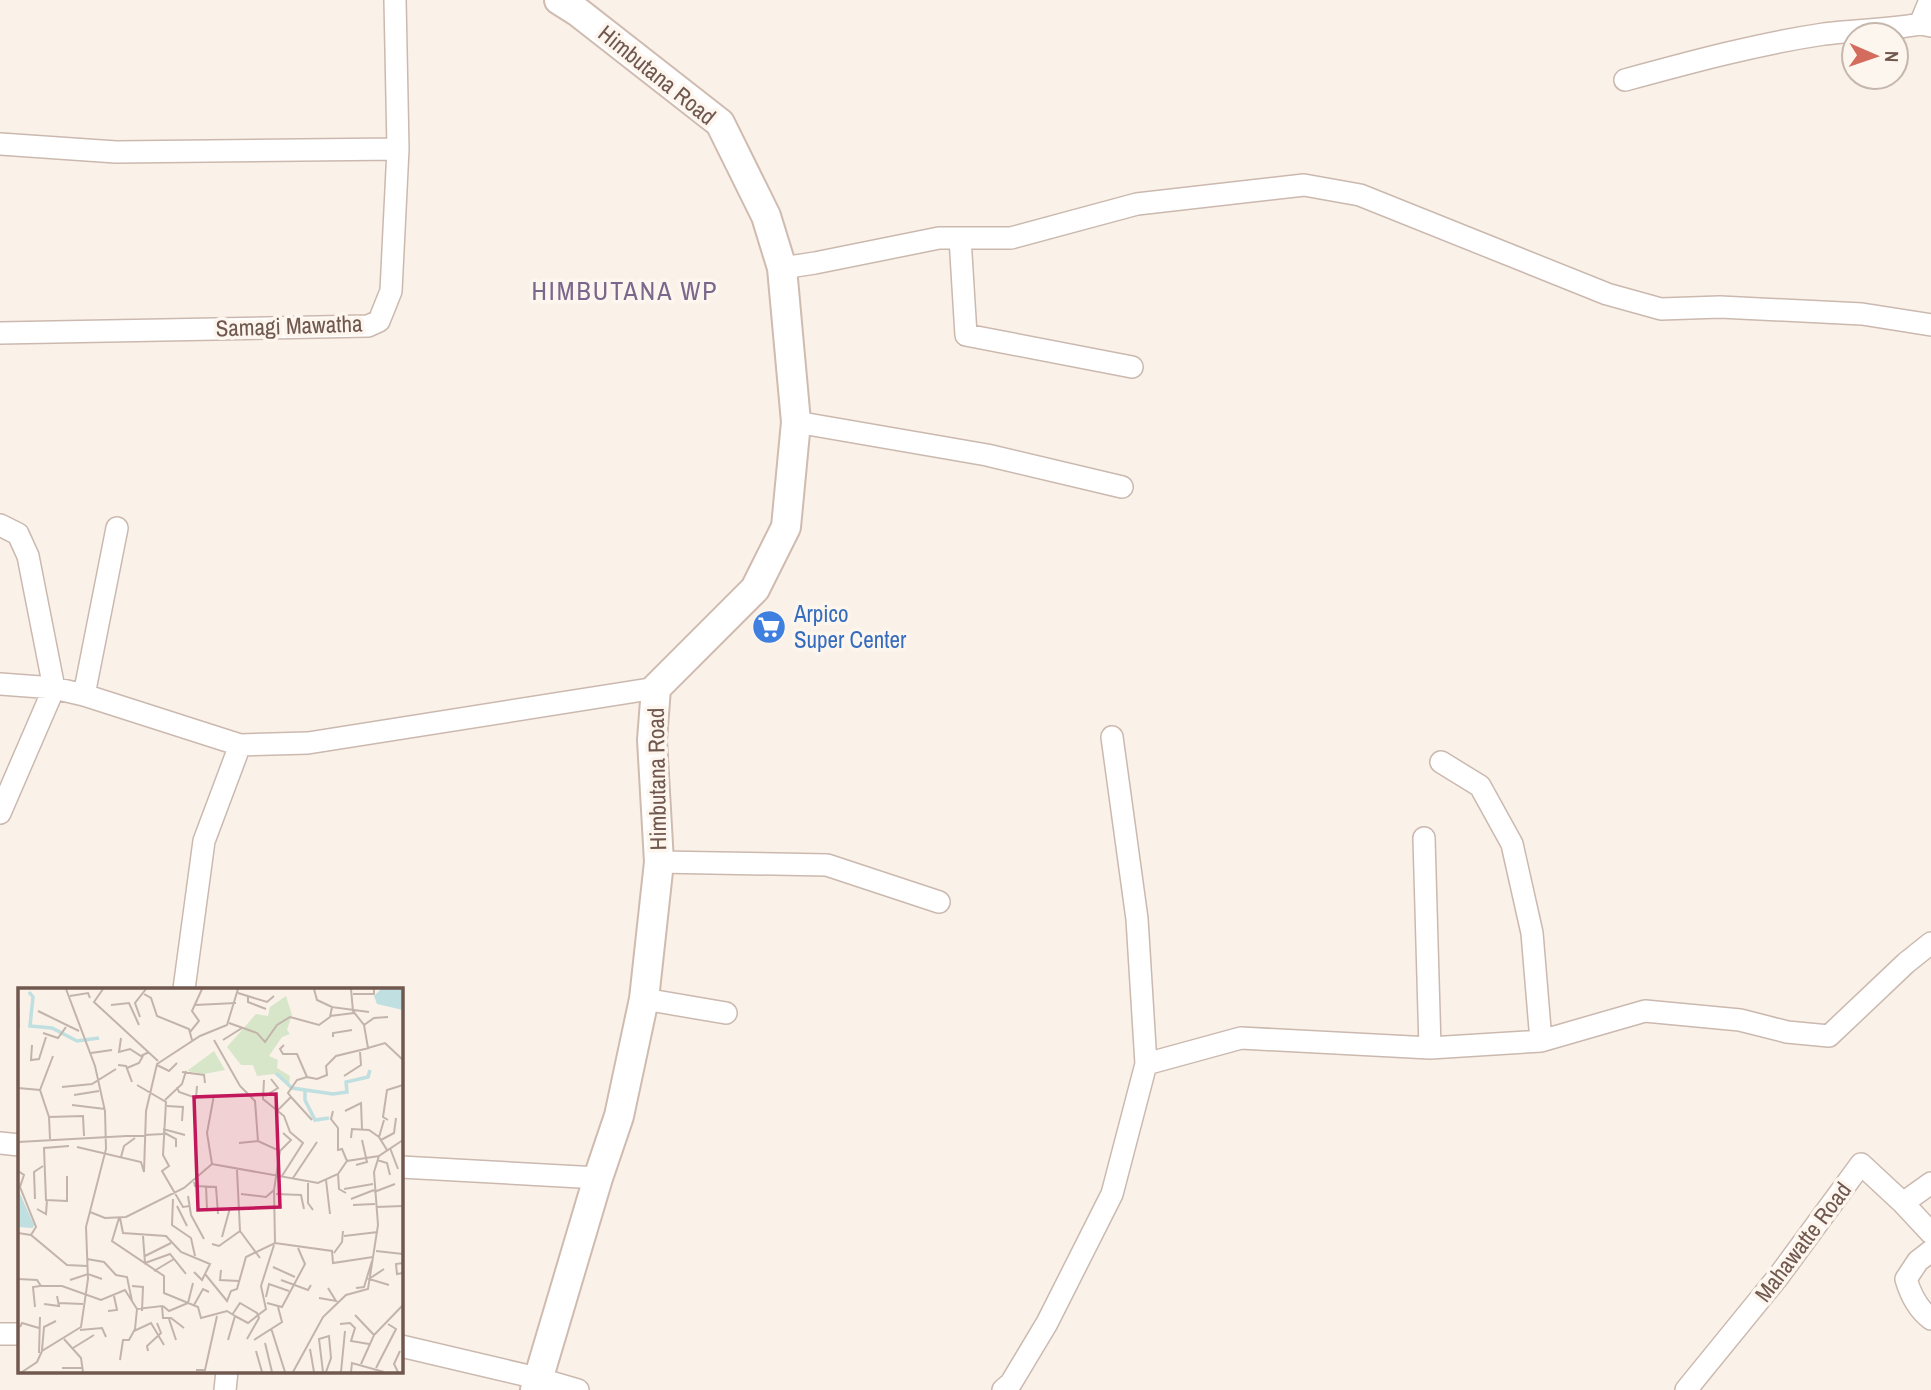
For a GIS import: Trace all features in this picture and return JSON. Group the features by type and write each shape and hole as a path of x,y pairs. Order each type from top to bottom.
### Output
{"street":[{"name":"Samagi Mawatha","path":"0,333 368,326 379,321 391,291 398,149 395,0"},
{"name":"Himbutana Road","path":"536,1384 619,1116 644,999 659,862 652,740 656,688 755,589 786,527 796,422 782,268 766,216 720,123 560,0"},
{"path":"1625,80 1743,50 1825,34 1926,25 1930,0"},
{"path":"0,144 116,152 398,149"},
{"path":"782,268 939,238 1011,238 1138,204 1304,185 1360,195 1606,294 1661,310 1720,307 1862,314 1931,325"},
{"path":"960,238 966,335 1132,367"},
{"path":"796,422 987,455 1122,487"},
{"path":"0,525 18,534 28,556 54,688 0,813"},
{"path":"84,695 117,528"},
{"path":"0,684 54,688 84,695 240,745 307,743 656,688"},
{"path":"1003,1390 1011,1383 1047,1323 1112,1194 1146,1064 1137,919 1112,737"},
{"path":"184,988 204,841 240,745"},
{"path":"1441,762 1480,786 1511,844 1532,933 1541,1041"},
{"path":"1424,838 1430,1048"},
{"path":"659,862 827,865 939,902"},
{"path":"1146,1064 1241,1038 1430,1048 1541,1041 1644,1011 1740,1020 1787,1032 1829,1036 1906,962 1931,943"},
{"path":"644,999 726,1013"},
{"path":"0,1143 18,1146"},
{"name":"Mahawatte Road","path":"1686,1390 1778,1277 1861,1164 1903,1203"},
{"path":"402,1167 598,1178"},
{"path":"1931,1183 1903,1203 1931,1233"},
{"path":"1931,1251 1918,1261 1906,1279 1909,1290 1931,1319"},
{"path":"0,1334 18,1334"},
{"path":"402,1346 536,1384 578,1390"},
{"path":"225,1390 227,1372"}],"place":[{"name":"Arpico Super Center","path":"769,627"}],"district":[{"name":"HIMBUTANA WP","path":"625,291"}]}
